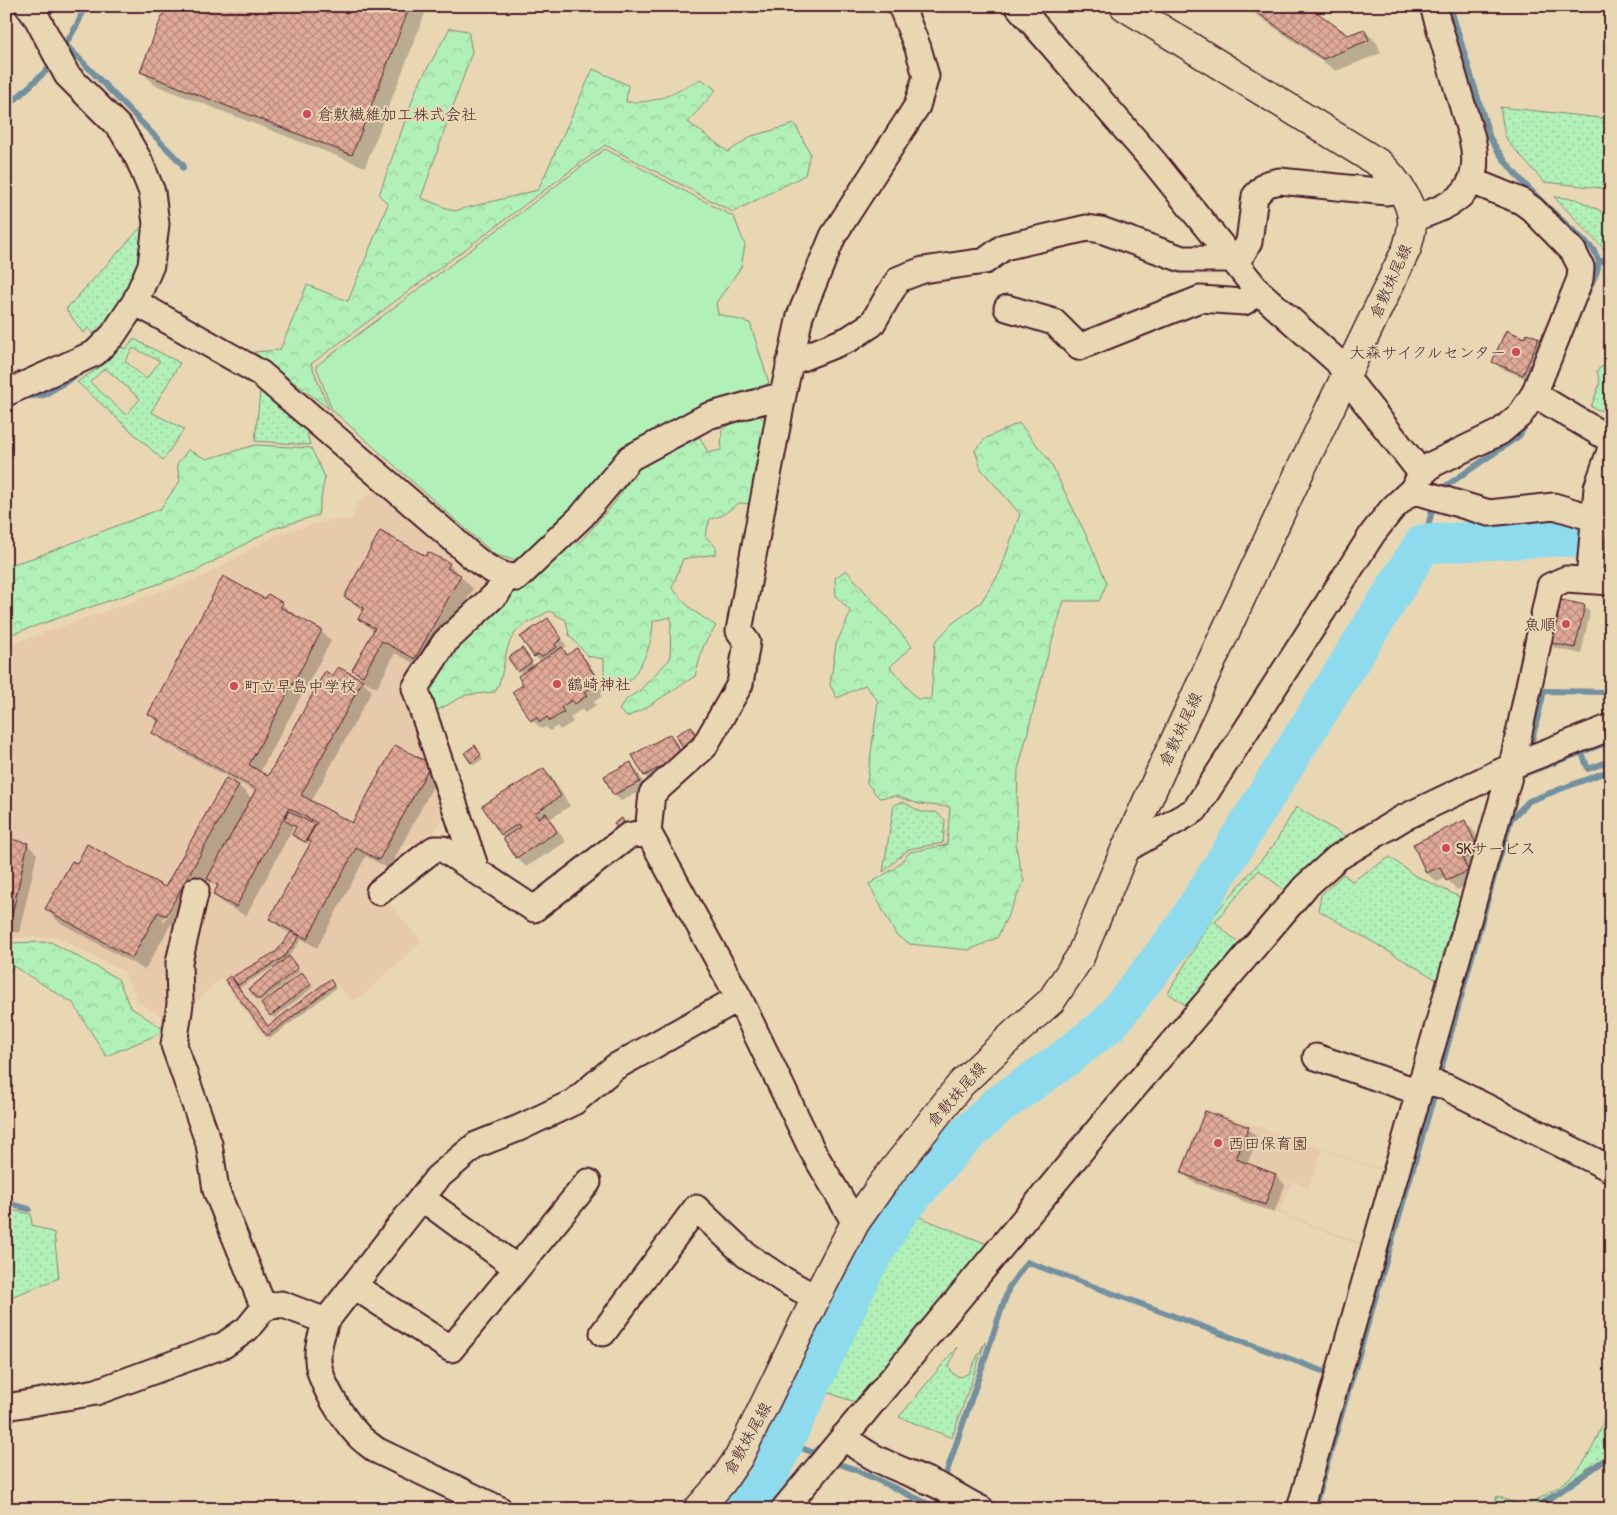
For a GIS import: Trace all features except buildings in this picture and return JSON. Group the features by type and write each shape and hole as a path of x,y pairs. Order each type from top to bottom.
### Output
{"main road":[{"name":"倉敷妹尾線","path":"698,1509 722,1482 740,1457 816,1298 855,1223 883,1183 961,1084 1051,1001 1080,957 1125,850 1292,487 1407,248 1412,219 1401,190 1388,172 1369,157 1124,6"}],"street":[{"path":"6,393 95,353 113,335 135,302 151,265 156,224 152,192 139,160 121,129 67,75 37,18 28,6"},
{"path":"855,1223 812,1150 739,998 648,832 652,794 704,747 740,684 747,642 739,631 782,395 800,316 832,236 917,106 926,76 918,48 901,6"},
{"path":"1018,6 1155,163 1258,290 1338,362 1417,482 1489,513 1554,506 1597,519"},
{"path":"1412,219 1434,212 1452,203 1464,193 1472,180 1476,153 1433,6"},
{"path":"1125,850 1195,810 1373,533 1392,508 1433,464 1500,432 1540,397 1580,279 1581,267 1567,243 1532,209 1520,201 1472,180"},
{"path":"789,363 849,339 872,324 899,279 922,270 985,261 1004,247 1087,228 1101,230 1182,259 1232,259 1242,254 1249,242 1255,196 1267,184 1280,181 1387,192 1401,190"},
{"path":"1007,308 1054,322 1079,347 1200,299 1244,302 1258,290"},
{"path":"135,302 260,373 452,538 475,560 506,577 517,578 576,522 630,458 708,416 782,395"},
{"path":"1540,397 1611,440"},
{"path":"1300,1509 1420,1086 1523,761 1550,586 1566,579 1600,581 1597,519 1600,476 1611,448"},
{"path":"477,872 415,688 445,642 498,592 506,577"},
{"path":"784,1509 849,1440 1108,1118 1305,887 1337,858 1403,818 1523,761 1611,727"},
{"path":"379,892 434,849 443,849 534,909 628,836 648,832"},
{"path":"196,890 179,962 180,1004 174,1045 209,1144 216,1190 264,1308"},
{"path":"497,1508 376,1450 359,1437 343,1418 326,1385 318,1362 318,1347 326,1321 438,1176 476,1145 520,1128 574,1102 615,1068 739,998"},
{"path":"1316,1057 1420,1086 1446,1086 1611,1169"},
{"path":"354,1286 451,1349 588,1182"},
{"path":"422,1198 517,1268"},
{"path":"604,1333 696,1208 746,1255 782,1279 816,1298"},
{"path":"6,1407 96,1392 224,1345 247,1329 264,1308 281,1304 326,1321"},
{"path":"849,1440 871,1457 942,1487 981,1509"}],"shaded area":[{"path":"373,491 380,492 492,589 424,662 418,659 410,676 449,808 429,842 405,846 404,852 374,887 422,941 364,995 351,1001 337,985 267,1041 221,978 186,1013 171,1022 138,1002 124,972 56,937 6,938 6,646 202,577 279,533 330,520 353,519 357,504"},
{"path":"1204,1108 1388,1171 1365,1247 1178,1175","holes":["1323,1150 1385,1172 1365,1244 1279,1212 1292,1181 1309,1187"]}],"green space":[{"path":"450,28 468,31 472,52 421,198 454,211 538,190 593,69 628,85 626,102 647,101 665,97 701,79 716,90 688,122 728,152 752,136 795,124 810,153 805,175 733,212 605,145 311,364 329,409 254,352 280,350 307,285 348,301 388,204 379,195 417,87"},
{"path":"1500,107 1611,119 1611,189 1544,182 1505,136"},
{"path":"605,149 734,217 745,245 741,267 716,303 718,314 750,323 769,383 613,463 551,535 514,560 495,555 332,410 316,366"},
{"path":"1554,197 1576,199 1611,216 1611,256"},
{"path":"145,223 146,241 129,294 107,322 94,334 89,328 83,333 66,309"},
{"path":"134,339 180,363 151,412 184,429 163,460 77,382 106,363 111,354 121,347 126,349","holes":["133,348 160,361 146,379 125,361","105,368 140,399 126,415 90,382"]},
{"path":"1605,365 1611,368 1611,407 1605,412 1591,407 1600,383 1597,370"},
{"path":"260,391 306,428 310,445 255,441"},
{"path":"757,414 770,424 756,504 739,503 721,516 710,519 705,536 716,547 716,554 683,559 672,588 691,609 716,626 704,644 695,676 647,707 627,717 619,710 627,699 639,691 670,659 671,617 653,621 648,649 625,688 614,687 604,682 604,659 588,656 569,635 566,620 549,611 526,624 515,633 508,647 501,678 495,692 466,695 432,713 427,680 463,630 563,541 580,542 615,502 637,468 700,437 708,453 721,450 722,429 750,415"},
{"path":"1019,423 1049,460 1090,543 1107,583 1099,601 1064,601 1018,770 1016,848 1024,882 997,938 969,950 910,944 896,935 869,884 895,868 910,852 947,845 950,807 919,804 896,796 879,798 867,783 878,701 865,685 837,698 830,685 836,644 851,612 836,596 835,578 846,570 912,646 890,667 917,699 931,699 935,642 953,623 981,602 1000,572 1020,514 981,469 975,450 986,438"},
{"path":"255,445 311,448 325,477 318,515 272,529 196,571 6,636 6,566 36,557 160,509 180,481 177,464 188,450 207,459"},
{"path":"903,802 921,812 936,812 945,820 943,843 909,849 883,872 894,805"},
{"path":"1296,807 1354,841 1289,894 1259,870 1215,922 1244,948 1188,1007 1168,993 1214,915 1274,845"},
{"path":"1390,857 1414,875 1464,899 1439,981 1318,910 1321,895 1343,874 1352,881"},
{"path":"51,942 118,979 130,1007 166,1031 106,1056 73,1003 13,966 6,981 6,943"},
{"path":"6,1209 31,1214 32,1225 54,1233 59,1278 6,1299"},
{"path":"917,1216 987,1244 855,1402 826,1392 880,1275"},
{"path":"985,1342 952,1438 899,1417 957,1347 949,1366 953,1374 961,1377 969,1373"},
{"path":"1604,1419 1611,1422 1611,1452 1530,1509 1493,1509 1497,1496 1524,1507 1570,1478 1584,1462"}],"water":[{"path":"1611,522 1611,564 1604,562"}],"waterway":[{"path":"64,47 78,23 85,6"},
{"path":"1450,6 1490,138 1511,169 1593,249 1599,261 1597,271 1587,294"},
{"path":"66,45 183,165 183,168"},
{"path":"6,108 48,69 54,61"},
{"path":"1599,261 1611,261"},
{"path":"21,397 44,395 87,369"},
{"path":"1443,488 1519,436 1528,421"},
{"path":"1423,544 1432,511"},
{"path":"743,1509 766,1482 864,1270 897,1214 956,1145 997,1106 1059,1063 1110,1023 1181,932 1423,544 1557,537 1611,540"},
{"path":"1529,752 1544,691 1611,692"},
{"path":"1519,776 1611,741"},
{"path":"1582,753 1588,769 1611,759"},
{"path":"1438,1080 1511,819 1529,801 1611,770"},
{"path":"1314,1509 1436,1089"},
{"path":"6,1203 29,1209"},
{"path":"943,1483 1009,1287 1027,1262 1328,1373"},
{"path":"784,1441 814,1453 818,1448"},
{"path":"1535,1509 1611,1456"},
{"path":"836,1463 854,1469 939,1509"},
{"path":"937,1509 941,1493"}],"place":[{"name":"倉敷繊維加工株式会社","path":"307,114"},
{"name":"大森サイクルセンター","path":"1516,352"},
{"name":"魚順","path":"1566,624"},
{"name":"鶴崎神社","path":"557,684"},
{"name":"町立早島中学校","path":"234,686"},
{"name":"SKサービス","path":"1446,848"},
{"name":"西田保育園","path":"1218,1143"}]}
